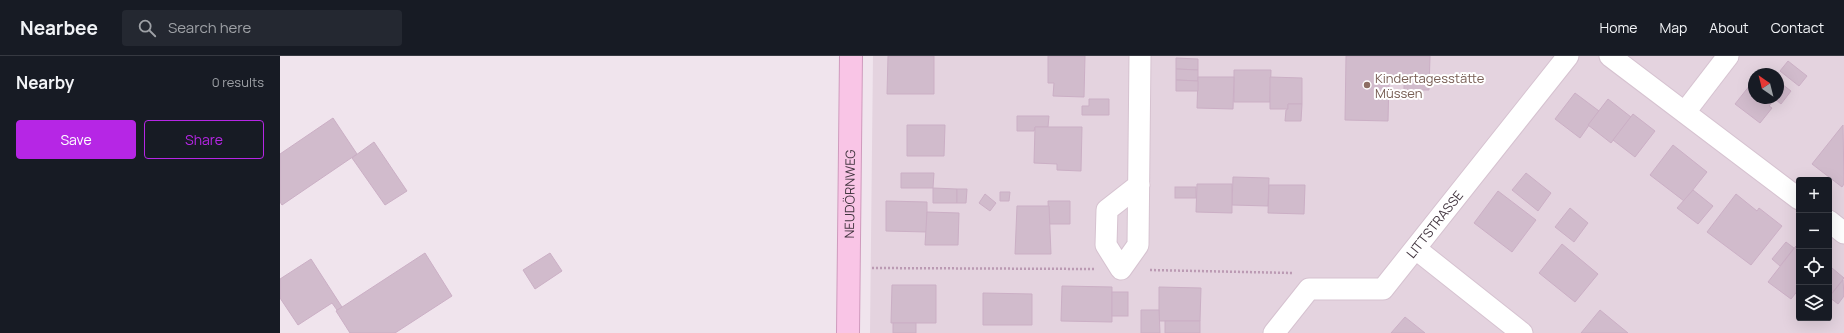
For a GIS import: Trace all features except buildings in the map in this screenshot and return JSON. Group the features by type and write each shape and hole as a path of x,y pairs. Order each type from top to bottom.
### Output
{"street":[{"name":"NEUDÖRNWEG","path":"848,333 851,56"},
{"path":"1139,185 1107,210 1106,245 1121,269 1138,245 1139,185 1140,56"},
{"name":"LITTSTRASSE","path":"1309,289 1383,289 1568,56"},
{"path":"1610,56 1796,197"},
{"path":"1685,112 1728,56"},
{"path":"1832,223 1844,233"},
{"path":"1416,249 1522,333"},
{"path":"1274,333 1309,289"}],"path":[{"path":"849,267 1121,269 1299,273 1309,289"}],"shaded area":[{"path":"873,56 1844,56 1844,333 870,333"}],"place":[{"name":"Kindertagesstätte Müssen","path":"1367,85"}]}
